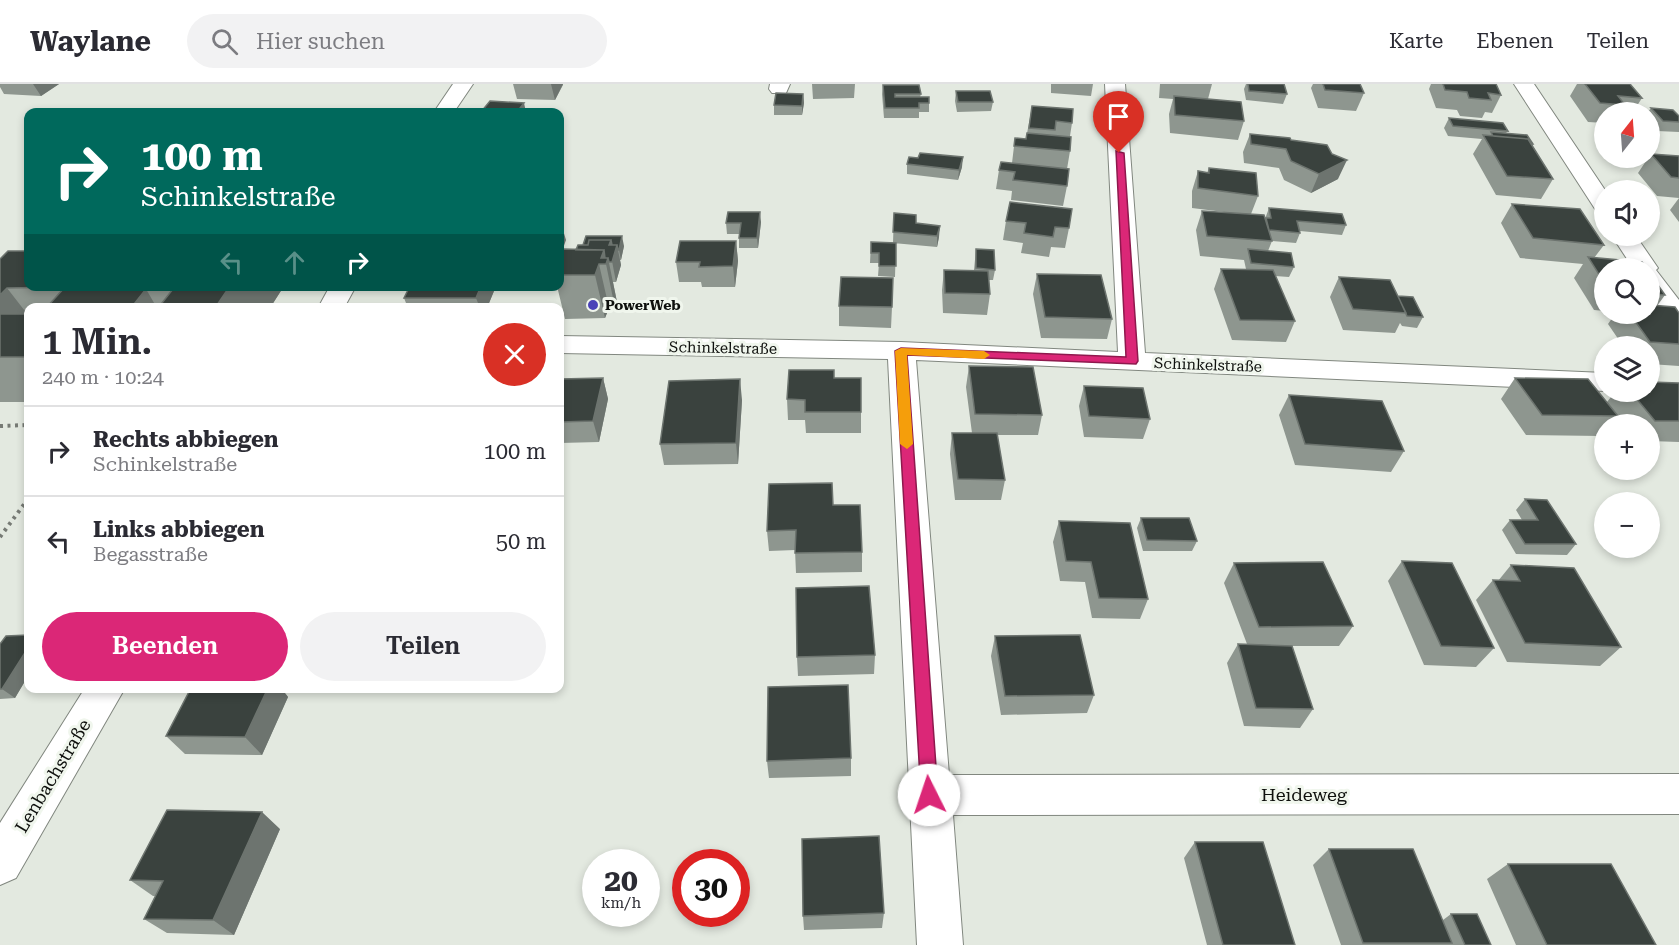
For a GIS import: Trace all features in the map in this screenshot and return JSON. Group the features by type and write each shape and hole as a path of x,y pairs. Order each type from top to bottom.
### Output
{"street":[{"path":"447,108 463,84"},
{"path":"1115,84 1132,361"},
{"path":"1524,84 1594,190"},
{"path":"1660,291 1679,320"},
{"name":"Schinkelstraße","path":"564,344 901,351 1594,382"},
{"path":"901,351 940,945"},
{"name":"Lenbachstraße","path":"0,863 103,693"},
{"name":"Heideweg","path":"929,795 1679,794"}],"path":[{"path":"0,426 24,425"},
{"path":"0,537 24,505"}],"building":[{"path":"1248,84 1284,84 1287,94 1249,91"},
{"path":"1323,84 1360,84 1364,93 1325,90"},
{"path":"1443,84 1496,84 1501,95 1488,93 1491,100 1469,98 1467,92 1445,90"},
{"path":"1585,84 1630,84 1642,98 1618,96 1623,102 1599,102"},
{"path":"883,85 919,85 921,94 895,94 895,97 929,97 929,103 919,103 919,108 885,108"},
{"path":"956,91 990,91 993,102 958,102"},
{"path":"776,93 803,94 802,106 774,105"},
{"path":"1174,96 1241,102 1244,121 1175,115"},
{"path":"490,101 524,103 520,108 484,108"},
{"path":"1032,106 1073,109 1072,123 1056,121 1055,130 1029,128"},
{"path":"1660,109 1673,110 1679,116 1679,122 1663,121 1660,118"},
{"path":"1449,118 1503,123 1508,131 1453,126"},
{"path":"1491,132 1527,135 1533,144 1528,139 1493,136"},
{"path":"1027,133 1071,137 1070,151 1014,146 1015,138 1026,139"},
{"path":"1250,134 1327,145 1332,154 1347,160 1319,174 1291,161 1286,149 1251,144"},
{"path":"1483,135 1528,139 1553,179 1507,176"},
{"path":"920,153 963,157 959,170 907,164 909,157 918,158"},
{"path":"1660,155 1679,156 1679,178 1671,177 1660,164"},
{"path":"1001,162 1069,169 1067,186 1013,180 1015,172 999,170"},
{"path":"1209,168 1256,173 1258,196 1198,188 1198,171 1209,173"},
{"path":"1010,202 1072,209 1069,228 1055,227 1053,237 1024,233 1026,223 1006,221"},
{"path":"1512,204 1580,209 1594,230 1594,244 1533,238"},
{"path":"1269,208 1342,214 1346,225 1297,221 1300,233 1269,230 1266,218 1271,218"},
{"path":"1202,211 1264,215 1272,241 1207,236"},
{"path":"728,212 760,212 757,238 739,238 741,223 726,223"},
{"path":"894,213 916,215 916,223 940,226 937,236 893,232"},
{"path":"586,236 622,236 618,250 617,245 612,245 611,240 589,240 588,245 583,245"},
{"path":"589,240 611,240 609,245 617,245 612,262 605,258 604,250 576,250 578,245 588,245"},
{"path":"680,241 736,241 733,266 699,267 700,262 676,262"},
{"path":"871,242 896,243 896,266 879,266 879,253 871,253"},
{"path":"564,249 604,250 601,258 608,258 606,264 599,264 595,275 564,275"},
{"path":"976,249 994,250 995,270 976,268"},
{"path":"1248,249 1291,253 1294,267 1251,263"},
{"path":"8,251 24,251 24,288 7,288 0,295 0,259"},
{"path":"1588,257 1599,258 1594,258 1594,267"},
{"path":"1221,269 1273,270 1295,321 1240,320"},
{"path":"944,270 988,271 990,294 945,293"},
{"path":"1037,274 1101,275 1112,319 1045,317"},
{"path":"841,277 893,278 892,307 839,306"},
{"path":"1339,277 1390,280 1406,313 1353,309"},
{"path":"61,291 144,291 135,303 51,303"},
{"path":"171,291 227,291 218,303 162,303"},
{"path":"408,291 479,291 476,298 404,298"},
{"path":"1398,296 1413,297 1423,317 1407,316"},
{"path":"1660,306 1675,307 1679,313 1679,344 1660,343 1660,336 1646,336 1637,324 1660,324"},
{"path":"0,314 24,314 24,357 0,357"},
{"path":"969,366 1033,367 1042,415 975,414"},
{"path":"789,370 834,370 834,378 861,378 861,412 805,412 805,400 787,399"},
{"path":"603,378 593,421 564,422 564,379"},
{"path":"1515,378 1588,379 1594,386 1594,402 1607,402 1616,414 1594,416 1542,415"},
{"path":"740,379 736,443 660,444 669,381"},
{"path":"1660,382 1679,383 1679,421 1660,421 1660,414 1649,414 1639,402 1660,402"},
{"path":"1084,386 1143,388 1150,419 1089,416"},
{"path":"1289,395 1382,401 1404,451 1305,444"},
{"path":"952,433 997,433 1005,480 958,479"},
{"path":"832,483 833,505 860,505 862,552 795,553 796,530 767,531 769,484"},
{"path":"1525,499 1547,500 1576,544 1525,544 1510,520 1538,520"},
{"path":"1141,518 1189,518 1197,541 1147,540"},
{"path":"1059,521 1130,523 1148,599 1099,598 1091,562 1066,561"},
{"path":"1402,561 1452,563 1494,648 1441,646"},
{"path":"1323,562 1353,626 1259,627 1234,563"},
{"path":"1511,565 1574,568 1621,647 1525,643 1493,580 1520,581"},
{"path":"869,586 875,655 797,657 796,588"},
{"path":"24,635 24,654 0,689 0,644 6,636"},
{"path":"1080,635 1094,695 1005,696 995,636"},
{"path":"1238,644 1292,646 1313,709 1256,708"},
{"path":"848,685 851,758 767,761 768,687"},
{"path":"188,693 266,693 245,737 166,736"},
{"path":"167,810 262,812 213,920 144,919 163,881 130,880"},
{"path":"879,836 884,913 803,916 802,839"},
{"path":"1195,842 1263,842 1295,945 1223,945"},
{"path":"1329,849 1413,849 1452,943 1363,943"},
{"path":"1508,864 1611,864 1656,945 1547,945"},
{"path":"1451,914 1477,914 1491,945 1465,945"}],"slow traffic":[{"path":"907,444 901,351 984,355"}],"place":[{"name":"PowerWeb","path":"593,305"}],"route":[{"path":"929,795 901,351 1132,361 1119,153"}]}
